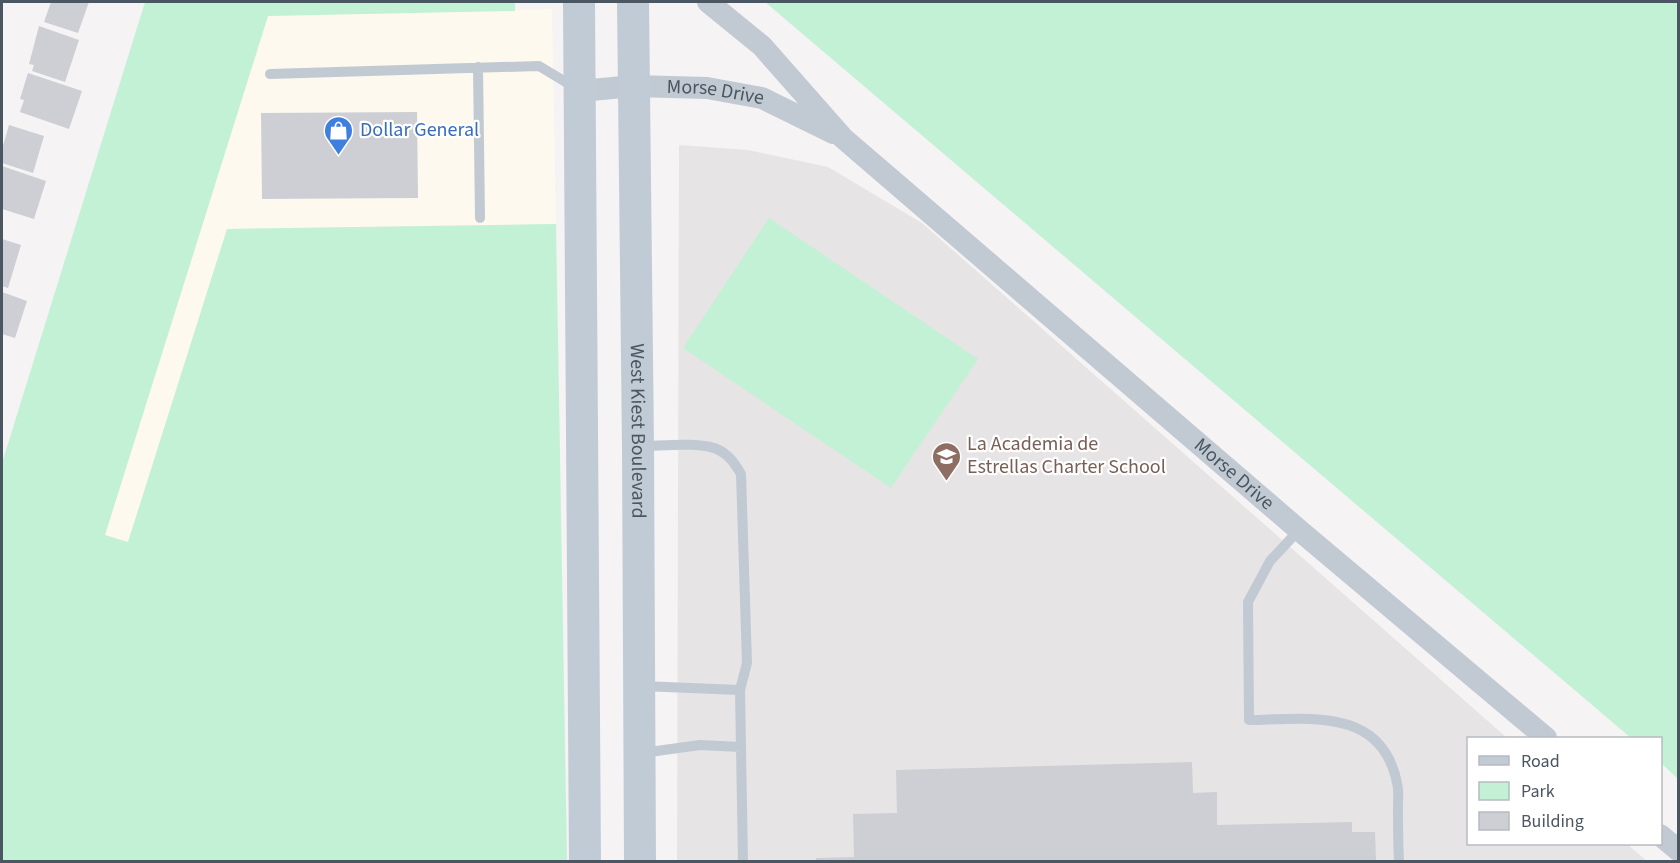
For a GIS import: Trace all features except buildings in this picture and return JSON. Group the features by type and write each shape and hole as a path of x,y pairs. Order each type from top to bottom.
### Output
{"main road":[{"path":"579,2 585,861"},
{"name":"West Kiest Boulevard","path":"633,2 640,861"}],"street":[{"name":"Morse Drive","path":"708,2 762,46 843,138 1299,530 1545,737"},
{"name":"Morse Drive","path":"580,91 634,86 707,88 762,98 843,138"},
{"path":"1662,837 1678,850"}],"lane":[{"path":"270,74 539,66 580,91"},
{"path":"478,67 480,218"},
{"path":"638,446 697,446 717,449 733,460 741,474 747,663 740,690 743,861"},
{"path":"1299,530 1270,561 1248,602 1249,720 1326,719 1346,724 1368,734 1384,747 1398,783 1399,861"},
{"path":"639,686 740,690"},
{"path":"638,754 700,745 741,747"}],"shaded area":[{"path":"552,9 556,224 227,229 128,543 105,535 268,16"},
{"name":"La Academia de Estrellas Charter School","path":"679,145 748,150 828,167 922,223 1506,737 1467,737 1467,845 1628,845 1647,861 677,862"}],"green space":[{"path":"145,2 515,2 515,11 268,16 105,535 128,542 227,229 556,224 567,861 2,861 2,463"},
{"path":"765,2 1678,2 1678,779 1662,764 1662,737 1630,737"},
{"path":"769,218 978,359 891,488 683,348"}],"place":[{"name":"Dollar General","path":"339,156"},
{"name":"La Academia de Estrellas Charter School","path":"946,482"}]}
